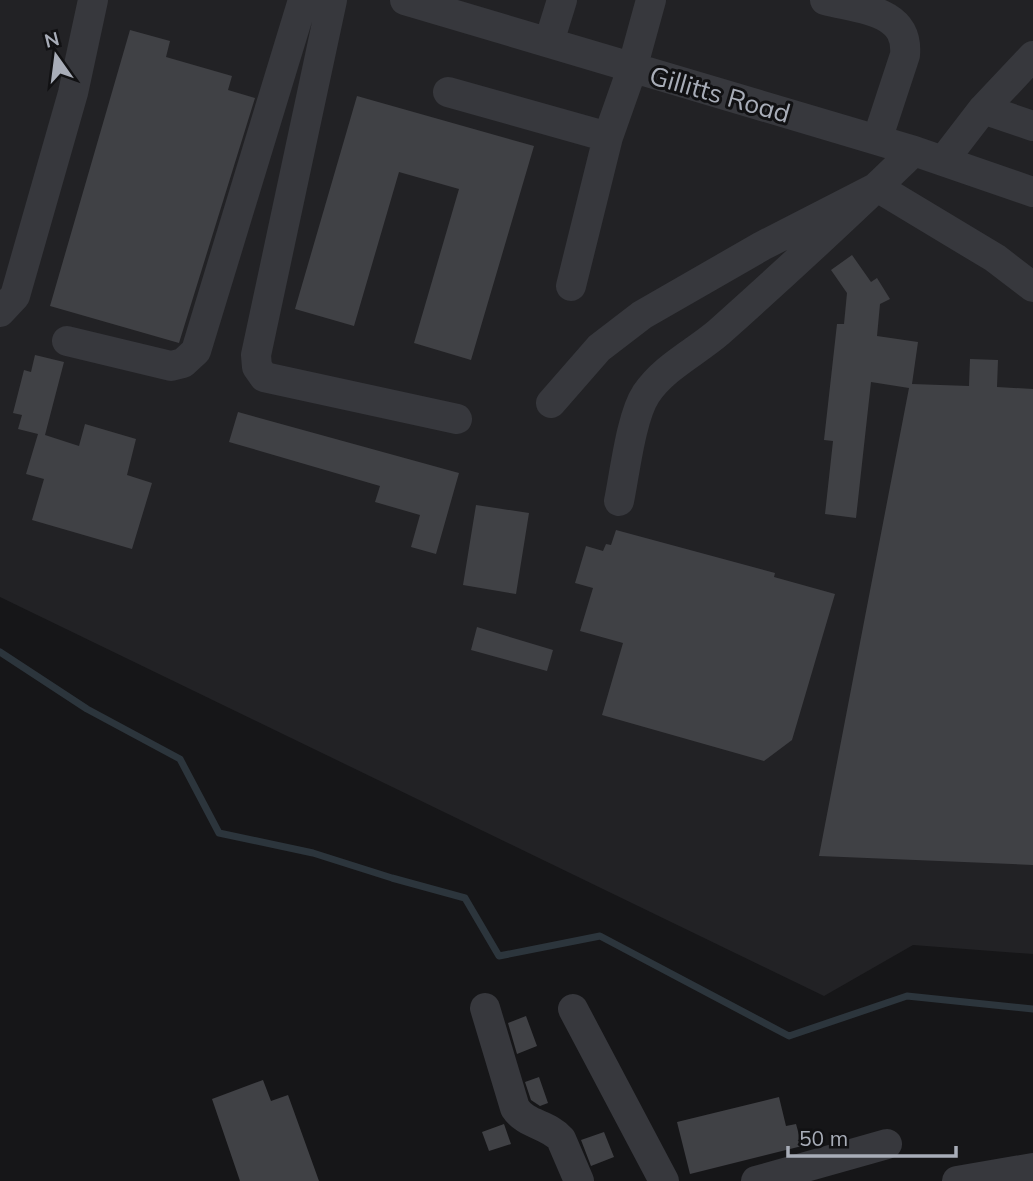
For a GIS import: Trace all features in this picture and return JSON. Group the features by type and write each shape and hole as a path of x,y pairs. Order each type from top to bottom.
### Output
{"street":[{"path":"0,312 15,296 73,93 93,0"},
{"path":"67,341 171,366 183,363 196,351 303,0"},
{"path":"332,0 256,355 257,367 264,377 457,419"},
{"name":"Gillitts Road","path":"405,0 914,151 1033,192"},
{"path":"549,43 562,0"},
{"path":"572,286 608,136 632,69 651,0"},
{"path":"825,0 886,16 896,23 906,42 905,55 877,140"},
{"path":"943,161 983,108 1033,56"},
{"path":"447,92 608,136"},
{"path":"983,108 1033,126"},
{"path":"618,501 636,419 646,394 670,369 715,335 818,243 914,151"},
{"path":"877,187 995,258 1033,287"},
{"path":"551,403 599,348 642,315 762,246 877,187"},
{"path":"485,1008 515,1108 527,1120 561,1139 579,1181"},
{"path":"573,1009 664,1181"},
{"path":"756,1181 839,1170 887,1144"},
{"path":"957,1181 1033,1168"}],"shaded area":[{"path":"0,0 1033,0 1033,954 913,945 824,996 0,597"}],"building":[{"path":"130,30 170,41 166,57 232,76 228,90 255,98 179,343 50,306"},
{"path":"357,96 534,146 471,360 414,343 459,189 399,172 354,326 295,309"},
{"path":"852,255 871,282 877,278 890,299 880,304 877,336 918,342 912,384 969,386 970,359 998,360 997,387 1033,389 1033,865 819,856 909,388 871,382 856,518 825,514 833,441 824,440 837,324 844,324 847,293 831,270"},
{"path":"35,355 64,362 45,435 79,446 85,424 136,439 127,475 152,483 132,549 32,520 44,479 26,474 38,434 18,429 22,415 13,413 24,370 31,372"},
{"path":"238,412 459,473 436,554 411,547 420,515 375,502 380,486 229,442"},
{"path":"476,505 529,513 516,594 463,585"},
{"path":"616,530 775,573 774,577 835,594 792,740 764,761 602,715 623,643 580,631 593,588 575,583 586,546 603,551 606,544 611,545"},
{"path":"477,627 553,650 547,671 471,650"},
{"path":"526,1016 537,1046 517,1054 508,1023"},
{"path":"539,1077 548,1103 540,1106 531,1100 525,1082"},
{"path":"263,1080 271,1101 288,1095 319,1181 240,1181 212,1099"},
{"path":"779,1097 786,1126 796,1124 802,1146 690,1174 677,1122"},
{"path":"504,1124 511,1144 489,1151 482,1132"},
{"path":"604,1132 614,1157 591,1166 581,1140"}],"waterway":[{"path":"0,652 87,709 180,759 219,833 313,853 465,898 499,956 600,936 789,1036 907,996 1033,1009"}]}
